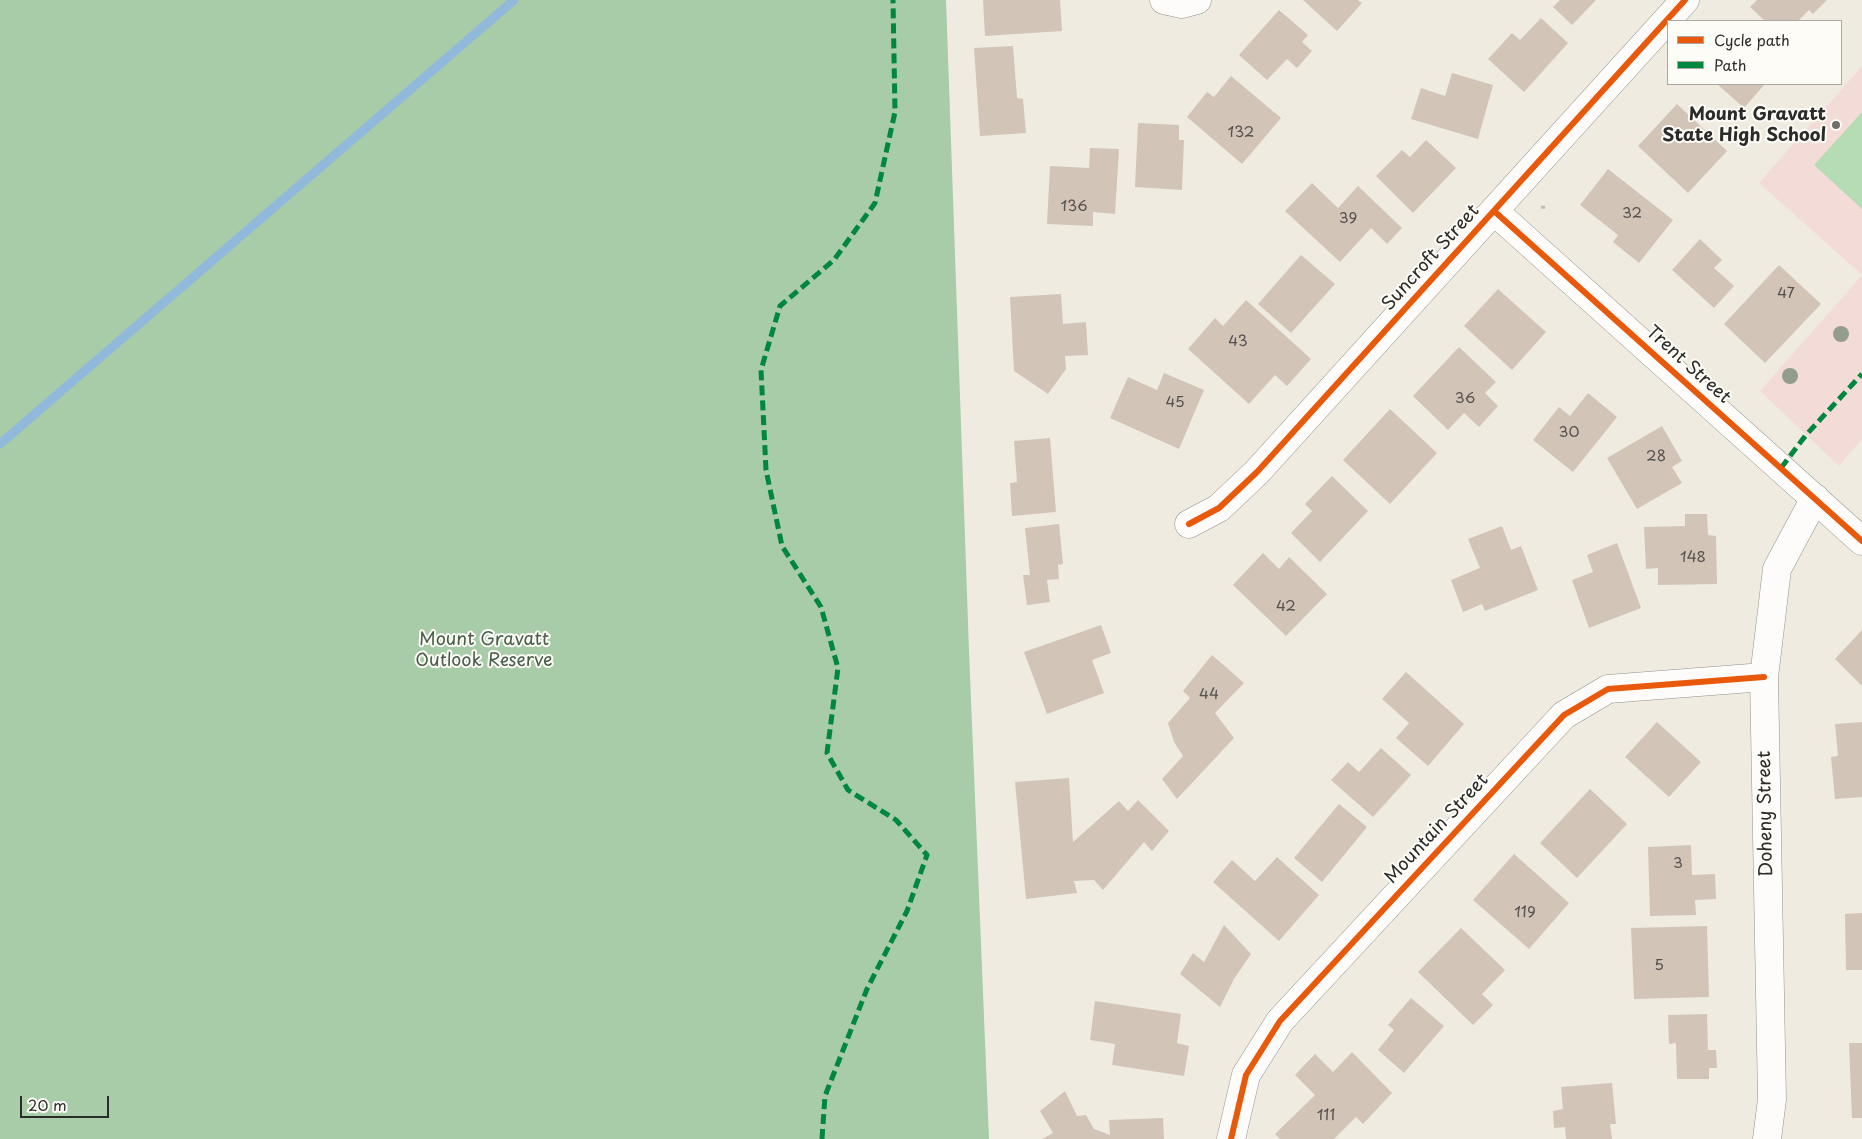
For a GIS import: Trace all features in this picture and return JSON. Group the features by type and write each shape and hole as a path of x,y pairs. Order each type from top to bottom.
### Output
{"street":[{"path":"1164,0 1182,4 1197,0"},
{"name":"Suncroft Street","path":"1190,524 1219,508 1257,472 1685,0"},
{"name":"Trent Street","path":"1494,211 1862,540"},
{"name":"Doheny Street","path":"1767,1139 1772,1099 1764,677 1777,569 1815,498"},
{"name":"Mountain Street","path":"1231,1139 1246,1075 1280,1021 1564,715 1608,689 1764,677"}],"path":[{"path":"1541,207 1548,208"}],"shaded area":[{"name":"Mount Gravatt State High School","path":"1862,66 1862,275 1759,183"},
{"path":"1862,275 1862,439 1839,466 1760,391"}],"green space":[{"name":"Mount Gravatt Outlook Reserve","path":"0,0 946,0 969,651 989,1139 0,1139"},
{"path":"1862,112 1862,209 1814,165"}],"building":[{"path":"983,0 1060,0 1062,31 985,36"},
{"path":"1303,0 1358,0 1362,3 1337,31"},
{"path":"1560,0 1596,0 1572,25 1553,7"},
{"path":"1757,0 1827,0 1813,14 1809,10 1799,20 1764,20 1750,7"},
{"path":"1279,10 1308,35 1302,42 1312,51 1297,68 1287,59 1267,80 1239,55"},
{"path":"1541,18 1568,43 1524,92 1488,59 1512,33 1520,40"},
{"path":"1013,46 1017,98 1023,99 1026,133 980,136 974,48"},
{"path":"1452,73 1493,85 1478,139 1411,119 1421,88 1445,96"},
{"path":"1231,76 1281,118 1242,164 1187,117 1207,92 1214,97"},
{"path":"1718,85 1764,85 1744,108"},
{"path":"1677,104 1727,151 1688,193 1638,146"},
{"path":"1138,123 1179,125 1179,140 1184,140 1182,190 1135,187"},
{"path":"1426,140 1456,168 1413,213 1376,176 1402,150 1410,157"},
{"path":"1090,148 1119,149 1115,214 1093,212 1093,226 1047,224 1050,166 1089,168"},
{"path":"1608,169 1673,220 1639,263 1613,242 1618,235 1580,205"},
{"path":"1312,183 1338,208 1358,186 1402,228 1387,244 1371,228 1340,262 1285,211"},
{"path":"1700,239 1722,260 1714,268 1734,286 1714,308 1672,270"},
{"path":"1301,255 1335,284 1291,333 1258,304"},
{"path":"1779,265 1821,304 1765,363 1724,324"},
{"path":"1498,289 1546,332 1512,370 1464,326"},
{"path":"1061,294 1063,324 1086,322 1088,355 1065,356 1066,369 1048,394 1014,371 1010,297"},
{"path":"1246,300 1311,359 1287,386 1275,375 1249,404 1188,349 1215,318 1223,326"},
{"path":"1459,347 1496,382 1485,393 1498,406 1479,427 1464,413 1448,430 1413,396"},
{"path":"1164,373 1204,390 1179,449 1110,418 1128,377 1157,390"},
{"path":"1588,393 1617,417 1573,472 1533,440 1559,407 1570,416"},
{"path":"1390,409 1437,453 1390,504 1343,460"},
{"path":"1662,426 1682,461 1672,467 1682,483 1637,509 1607,458"},
{"path":"1050,438 1056,512 1012,516 1010,483 1017,482 1014,441"},
{"path":"1332,476 1368,511 1320,562 1291,533 1312,511 1305,504"},
{"path":"1685,514 1707,514 1708,535 1716,536 1717,584 1658,585 1658,568 1646,569 1644,527 1685,526"},
{"path":"1059,524 1063,564 1058,565 1059,579 1047,580 1050,602 1027,605 1023,575 1030,575 1025,528"},
{"path":"1502,526 1511,550 1521,546 1538,590 1485,611 1482,604 1463,612 1451,580 1480,568 1468,539"},
{"path":"1617,543 1641,608 1589,628 1572,580 1593,572 1587,555"},
{"path":"1263,553 1279,569 1289,557 1327,594 1286,636 1233,585"},
{"path":"1101,625 1111,653 1092,660 1104,693 1047,714 1024,652"},
{"path":"1862,630 1862,686 1835,659"},
{"path":"1212,655 1244,683 1215,713 1234,738 1177,799 1162,779 1183,756 1174,742 1168,723 1190,698 1183,691"},
{"path":"1406,672 1464,724 1428,766 1396,738 1409,723 1382,699"},
{"path":"1657,722 1701,762 1669,797 1625,757"},
{"path":"1862,722 1862,797 1835,799 1831,757 1838,756 1835,724"},
{"path":"1381,748 1411,775 1373,817 1331,780 1348,762 1359,772"},
{"path":"1069,778 1073,842 1119,801 1128,811 1138,800 1169,831 1152,851 1144,842 1103,890 1094,880 1074,881 1077,893 1026,899 1015,782"},
{"path":"1590,789 1627,824 1577,878 1540,843"},
{"path":"1339,804 1367,827 1322,882 1294,858"},
{"path":"1691,845 1692,875 1715,874 1716,899 1695,900 1696,915 1650,916 1648,847"},
{"path":"1514,854 1569,903 1529,949 1473,900"},
{"path":"1277,857 1319,895 1279,941 1213,882 1232,860 1255,881"},
{"path":"1862,913 1862,970 1846,970 1845,914"},
{"path":"1224,925 1251,954 1234,979 1220,1007 1180,974 1193,953 1204,962"},
{"path":"1707,926 1709,997 1634,999 1631,928"},
{"path":"1461,928 1505,970 1482,994 1493,1005 1473,1025 1418,972"},
{"path":"1411,998 1444,1026 1404,1073 1378,1050 1394,1030 1388,1025"},
{"path":"1095,1001 1181,1014 1177,1043 1189,1046 1184,1076 1112,1065 1115,1044 1090,1040"},
{"path":"1707,1014 1708,1050 1716,1050 1717,1068 1709,1068 1709,1079 1677,1079 1676,1043 1669,1044 1668,1015"},
{"path":"1849,1043 1862,1043 1862,1118 1852,1118"},
{"path":"1352,1052 1392,1093 1363,1124 1356,1117 1334,1139 1280,1139 1275,1134 1315,1095 1295,1075 1315,1054 1333,1072"},
{"path":"1612,1083 1616,1124 1610,1124 1612,1139 1566,1139 1565,1127 1554,1128 1553,1111 1563,1109 1561,1087"},
{"path":"1065,1091 1077,1116 1086,1115 1094,1129 1110,1135 1109,1120 1163,1118 1164,1139 1042,1139 1053,1133 1040,1111"}],"waterway":[{"path":"0,444 514,0"}],"marked path":[{"path":"822,1139 825,1096 867,989 907,911 927,855 896,820 848,790 827,753 838,668 821,607 782,546 766,470 761,370 780,306 834,260 875,203 895,112 893,0"},
{"path":"1781,468 1806,435 1862,374"}],"cycle path":[{"path":"1189,524 1219,508 1257,472 1685,0"},
{"path":"1494,211 1862,541"},
{"path":"1231,1139 1246,1075 1280,1021 1564,715 1608,689 1764,677"}],"place":[{"name":"Mount Gravatt State High School","path":"1836,125"}]}
